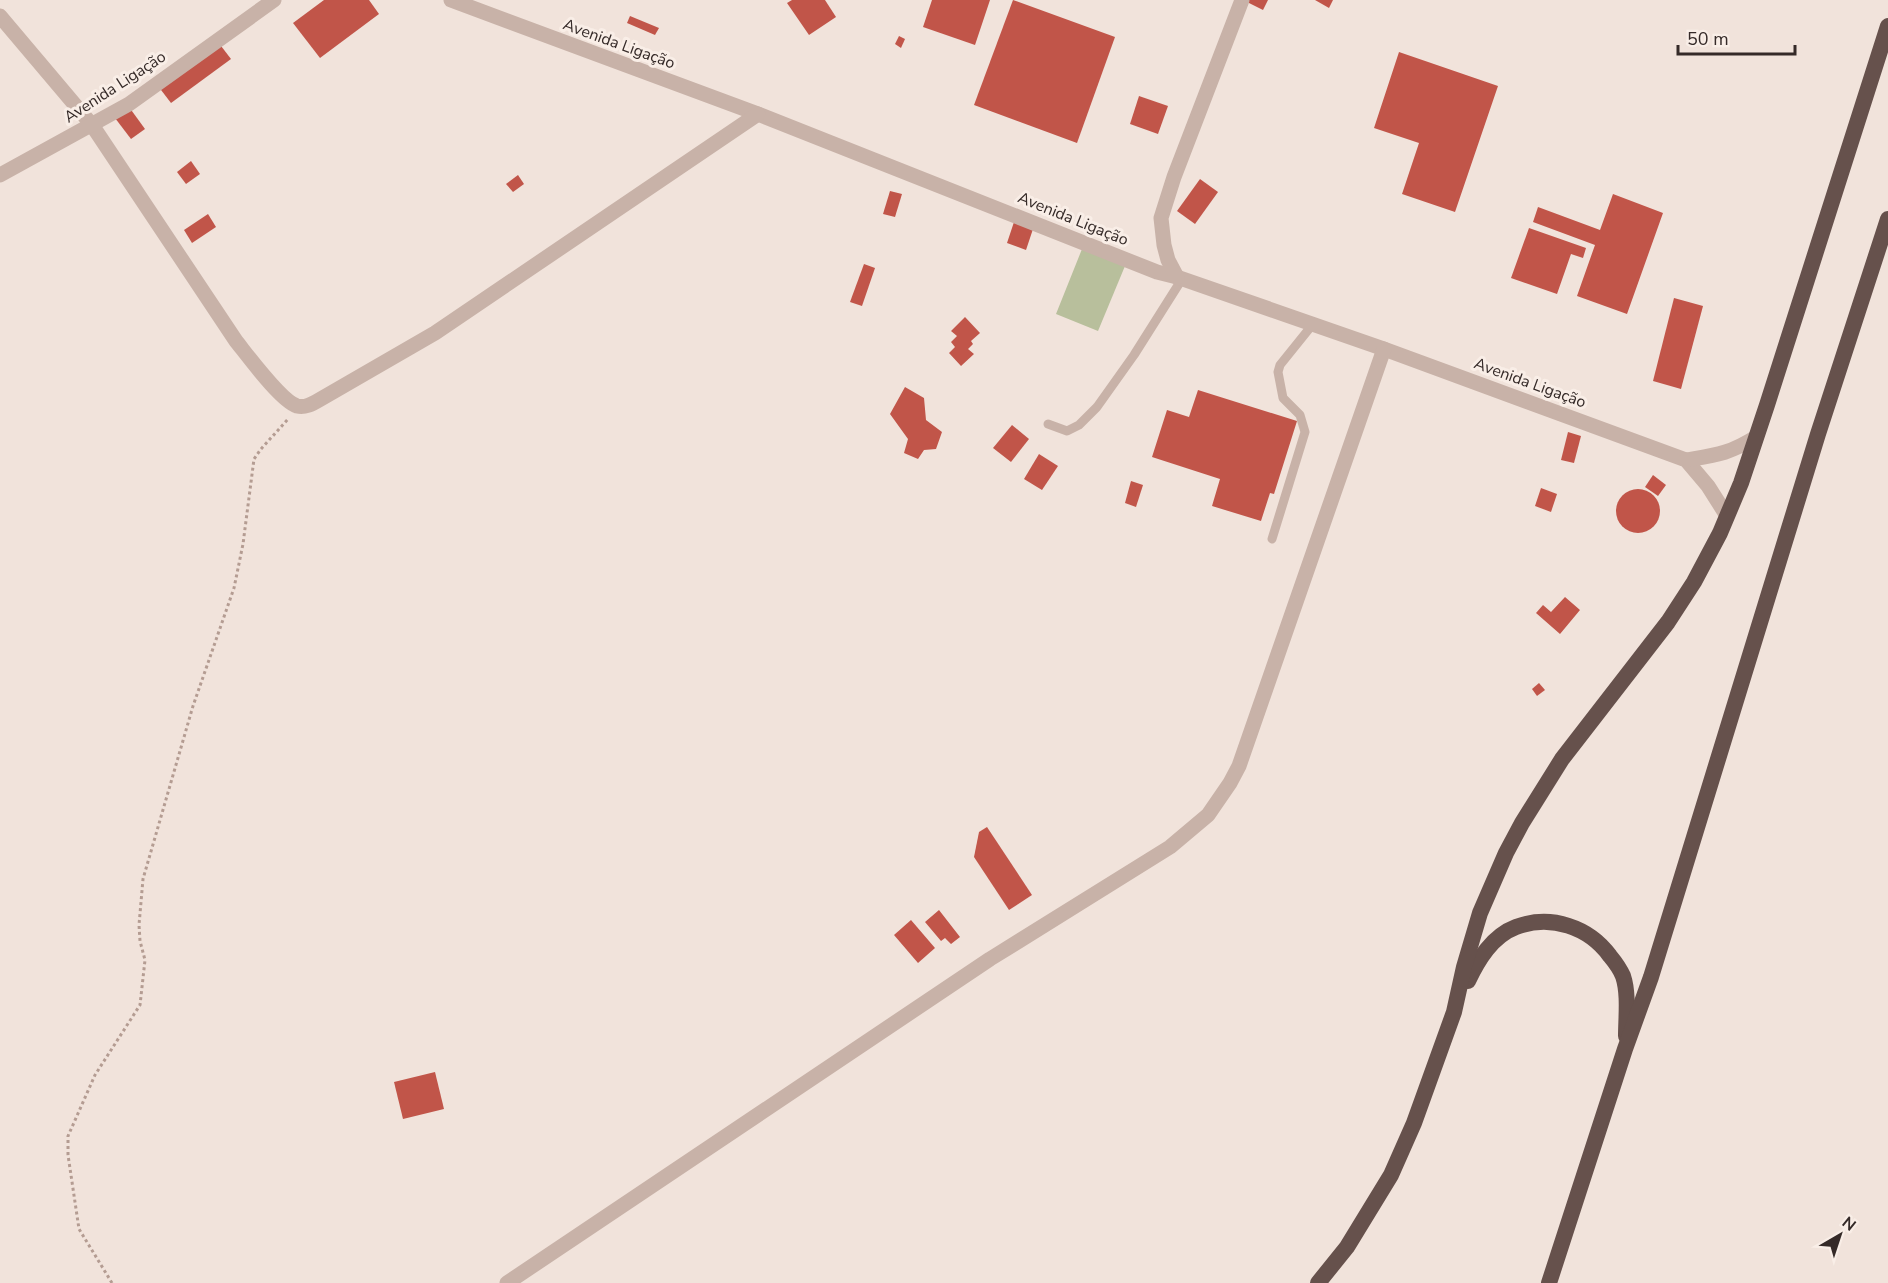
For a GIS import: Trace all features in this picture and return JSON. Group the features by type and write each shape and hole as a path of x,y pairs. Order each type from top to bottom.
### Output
{"highway":[{"path":"1454,1012 1480,913 1506,853 1522,823 1562,759 1668,622 1694,582 1720,533 1741,483 1888,26"},
{"path":"1549,1283 1625,1049 1652,977 1818,434 1888,219"},
{"path":"1318,1283 1347,1247 1391,1175 1414,1123 1454,1012 1485,949 1501,936 1515,927 1552,922 1584,932 1596,939 1623,976 1626,998 1625,1049"}],"street":[{"name":"Avenida Ligação","path":"0,175 129,104 274,0"},
{"name":"Avenida Ligação","path":"451,0 758,114 1157,272 1384,349 1686,460 1708,486 1727,516"},
{"path":"1179,278 1168,260 1161,218 1174,177 1242,0"},
{"path":"0,16 92,125 236,342 262,373 295,405 307,406 435,333 758,114"},
{"path":"507,1283 990,959 1170,847 1208,815 1239,766 1384,349"},
{"path":"1686,460 1726,453 1756,437"}],"lane":[{"path":"1048,424 1067,432 1079,425 1097,407 1134,355 1179,278"},
{"path":"1272,539 1305,432 1300,415 1283,398 1278,372 1280,365 1313,324"}],"path":[{"path":"112,1283 79,1229 68,1155 68,1136 95,1075 140,1005 145,960 139,925 143,879 193,706 234,588 243,544 254,459 292,415 288,400"}],"green space":[{"path":"1082,249 1125,266 1098,331 1056,314"}],"building":[{"path":"324,0 369,0 379,14 320,58 293,23"},
{"path":"792,0 825,0 836,17 809,35 787,3"},
{"path":"932,0 990,0 975,45 923,27"},
{"path":"1013,0 1115,37 1077,143 974,105"},
{"path":"1243,0 1268,0 1263,10"},
{"path":"1315,0 1333,0 1329,8"},
{"path":"630,16 659,28 655,35 627,23"},
{"path":"899,36 905,39 901,48 895,44"},
{"path":"218,42 231,59 171,103 158,86"},
{"path":"1399,52 1498,86 1455,212 1402,194 1419,143 1374,128"},
{"path":"1139,96 1168,106 1158,134 1130,124"},
{"path":"129,107 145,129 131,139 115,118"},
{"path":"191,161 200,174 186,184 177,172"},
{"path":"518,175 524,184 513,192 506,184"},
{"path":"1200,179 1218,192 1195,224 1177,211"},
{"path":"890,191 902,194 895,217 883,214"},
{"path":"1613,194 1663,213 1627,314 1577,296 1595,245 1533,222 1538,207 1600,230"},
{"path":"208,214 216,227 192,243 184,230"},
{"path":"1014,222 1033,229 1026,250 1007,243"},
{"path":"1529,228 1586,248 1583,258 1571,254 1557,294 1511,278"},
{"path":"864,264 875,268 862,306 850,302"},
{"path":"1674,298 1703,306 1681,389 1653,381"},
{"path":"965,317 980,333 971,341 973,344 968,349 974,354 961,366 949,353 955,347 951,342 957,336 951,331"},
{"path":"905,387 924,398 926,420 942,432 936,449 924,450 918,459 904,453 908,439 890,414"},
{"path":"1198,390 1297,421 1274,494 1270,493 1261,521 1212,506 1220,479 1152,457 1167,410 1189,417"},
{"path":"1012,425 1029,439 1011,462 993,448"},
{"path":"1568,432 1581,436 1574,463 1561,460"},
{"path":"1039,454 1058,466 1042,490 1024,479"},
{"path":"1653,475 1666,485 1658,496 1645,487"},
{"path":"1131,481 1143,485 1136,507 1125,503"},
{"path":"1541,488 1557,494 1551,512 1535,506"},
{"path":"1638,489 1653,496 1660,511 1653,526 1638,533 1623,526 1616,511 1623,496"},
{"path":"1565,597 1580,610 1560,634 1536,613 1543,605 1551,612"},
{"path":"1539,683 1545,690 1537,696 1532,689"},
{"path":"987,827 1032,895 1009,910 974,857 979,832"},
{"path":"939,910 960,937 951,944 945,938 941,941 925,922"},
{"path":"911,920 935,948 918,963 894,935"},
{"path":"435,1072 444,1109 403,1119 394,1082"}]}
